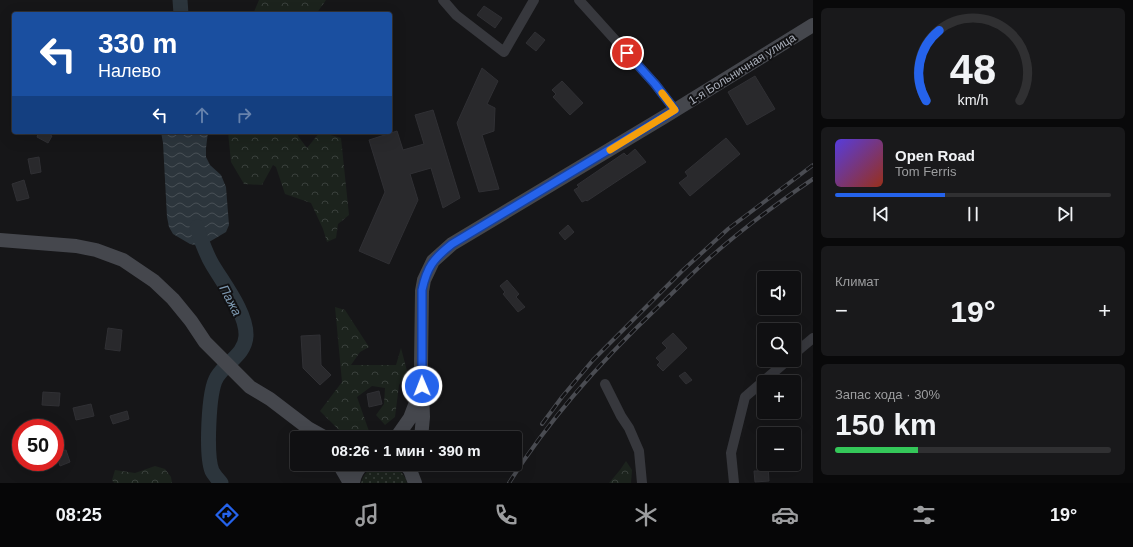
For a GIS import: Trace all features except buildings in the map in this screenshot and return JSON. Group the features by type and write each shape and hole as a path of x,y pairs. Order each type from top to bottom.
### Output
{"main road":[{"name":"1-я Больничная улица","path":"422,431 423,417 422,290 426,274 433,260 452,244 813,25"},
{"path":"0,240 76,246 96,250 112,255 138,269 154,281 173,299 191,321 253,384 310,431"},
{"path":"401,431 410,418 422,386"},
{"path":"343,471 351,483"},
{"path":"351,483 357,471"},
{"path":"410,471 416,483"},
{"path":"416,483 417,471"}],"street":[{"path":"443,0 456,15 504,52 534,0"},
{"path":"579,0 655,84 675,110"},
{"path":"801,348 813,338"},
{"path":"734,483 731,453 745,397 780,367"},
{"path":"605,384 621,416 629,428 639,451 642,483"}],"green space":[{"path":"259,0 326,0 317,12 254,12"},
{"path":"228,134 299,134 298,136 307,148 318,134 327,134 341,138 349,215 338,224 336,238 327,242 323,229 311,203 285,194 276,167 273,165 262,185 244,184 231,162"},
{"path":"335,307 345,310 369,347 360,352 351,365 396,365 401,348 407,371 399,385 395,417 385,425 376,415 384,404 385,388 372,386 357,397 369,431 340,431 320,411 342,382"},
{"path":"626,461 632,470 631,483 609,483 620,470"},
{"path":"155,466 165,469 171,477 172,483 114,483 112,480 115,470 135,473"},
{"path":"400,471 407,483 361,483 367,472"}],"water":[{"path":"161,134 208,134 206,157 210,165 221,175 226,187 229,225 226,232 204,245 199,246 190,244 173,234 169,227 167,217"}],"waterway":[{"name":"Пажа","path":"180,0 181,12"},
{"name":"Пажа","path":"197,227 212,264 239,308 243,318 246,336 245,343 239,353 217,377 212,395 209,424 210,463 212,471 221,483"}],"railway":[{"path":"542,424 593,360 682,271 728,229 813,165"},
{"path":"509,483 525,459 577,391 636,328 699,267 726,244 762,215 813,179"}],"slow traffic":[{"path":"610,150 675,110 662,93"}],"route":[{"path":"422,386 421,300 424,280 433,260 452,244 675,110 655,84 627,53"}]}
